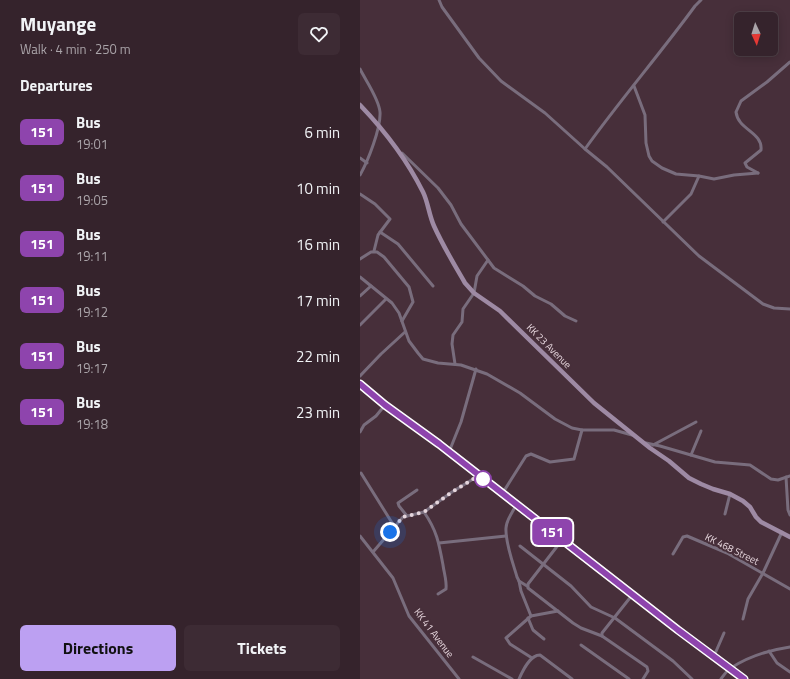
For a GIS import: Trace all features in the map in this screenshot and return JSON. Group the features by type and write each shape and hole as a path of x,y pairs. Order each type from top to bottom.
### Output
{"main road":[{"name":"KK 23 Avenue","path":"360,105 379,124 397,149 423,192 433,224 464,283 474,293 500,311 582,392 635,436 689,478 713,489 730,494 743,501 750,507 761,522 790,537"}],"street":[{"path":"439,0 442,7 480,58 501,81 545,112 607,167 699,256 763,304 774,308 790,309"},
{"path":"585,149 605,120 634,86 701,0"},
{"path":"634,86 645,115 646,143 649,156 652,161 662,168 676,174 699,176 714,180 734,175 758,173 747,167 745,162 761,150 760,141 739,123 736,112 741,101 767,82 790,62"},
{"path":"360,69 372,90 380,112 379,124 367,163 360,175"},
{"path":"397,149 438,188 451,204 467,232 494,268 523,286 535,296 551,304 565,316 576,321"},
{"path":"360,158 367,163"},
{"path":"663,222 691,194 699,176"},
{"path":"360,194 375,204 390,219 378,235 374,251 360,259"},
{"path":"380,232 398,244 432,286"},
{"path":"374,251 384,257 411,291 413,304 402,321"},
{"path":"455,364 452,344 453,335 462,322 463,310 474,293 477,276 488,260"},
{"path":"360,277 396,308 405,332 423,359 438,363 455,364 476,369 487,374 520,392 562,424 582,430 614,430 635,436"},
{"path":"360,296 371,286"},
{"path":"360,325 386,299"},
{"path":"360,376 405,332"},
{"path":"449,452 461,422 476,369"},
{"path":"360,384 385,405 449,452 678,630 744,679"},
{"path":"360,432 364,424 376,416 385,405"},
{"path":"653,444 696,422"},
{"path":"502,494 528,454 550,462 574,459 582,430"},
{"path":"692,455 701,431"},
{"path":"644,443 653,444 715,462 750,465 774,480 788,477 788,510 790,515"},
{"path":"361,473 394,526"},
{"path":"373,552 403,517 424,512 478,476"},
{"path":"407,516 398,503 418,490"},
{"path":"725,514 730,494"},
{"path":"516,505 506,527 506,536 533,630 544,639"},
{"path":"424,512 434,528 439,543 447,586 444,591 438,594"},
{"path":"742,619 748,599 763,573 782,532"},
{"name":"KK 41 Avenue","path":"360,536 392,578 409,616 458,679"},
{"path":"439,543 506,536"},
{"name":"KK 468 Street","path":"673,554 685,536 727,553 790,589"},
{"path":"528,586 562,540"},
{"path":"520,546 571,586 591,607 615,618 673,661 692,679"},
{"path":"519,581 528,586 528,588 581,628 602,636 647,666 648,671 643,679"},
{"path":"602,636 602,633 633,594"},
{"path":"532,658 510,644 506,638 530,617 558,611"},
{"path":"714,656 724,633"},
{"path":"581,645 629,679"},
{"path":"721,679 731,668 756,655 769,651 790,648"},
{"path":"769,651 777,663 790,672"},
{"path":"519,679 532,658 540,655 572,679"},
{"path":"473,657 512,679"}],"bus line":[{"name":"151","path":"360,384 385,405 439,444 478,476 744,679"}],"route":[{"path":"390,532 403,517 424,512 478,476 483,479"}]}
